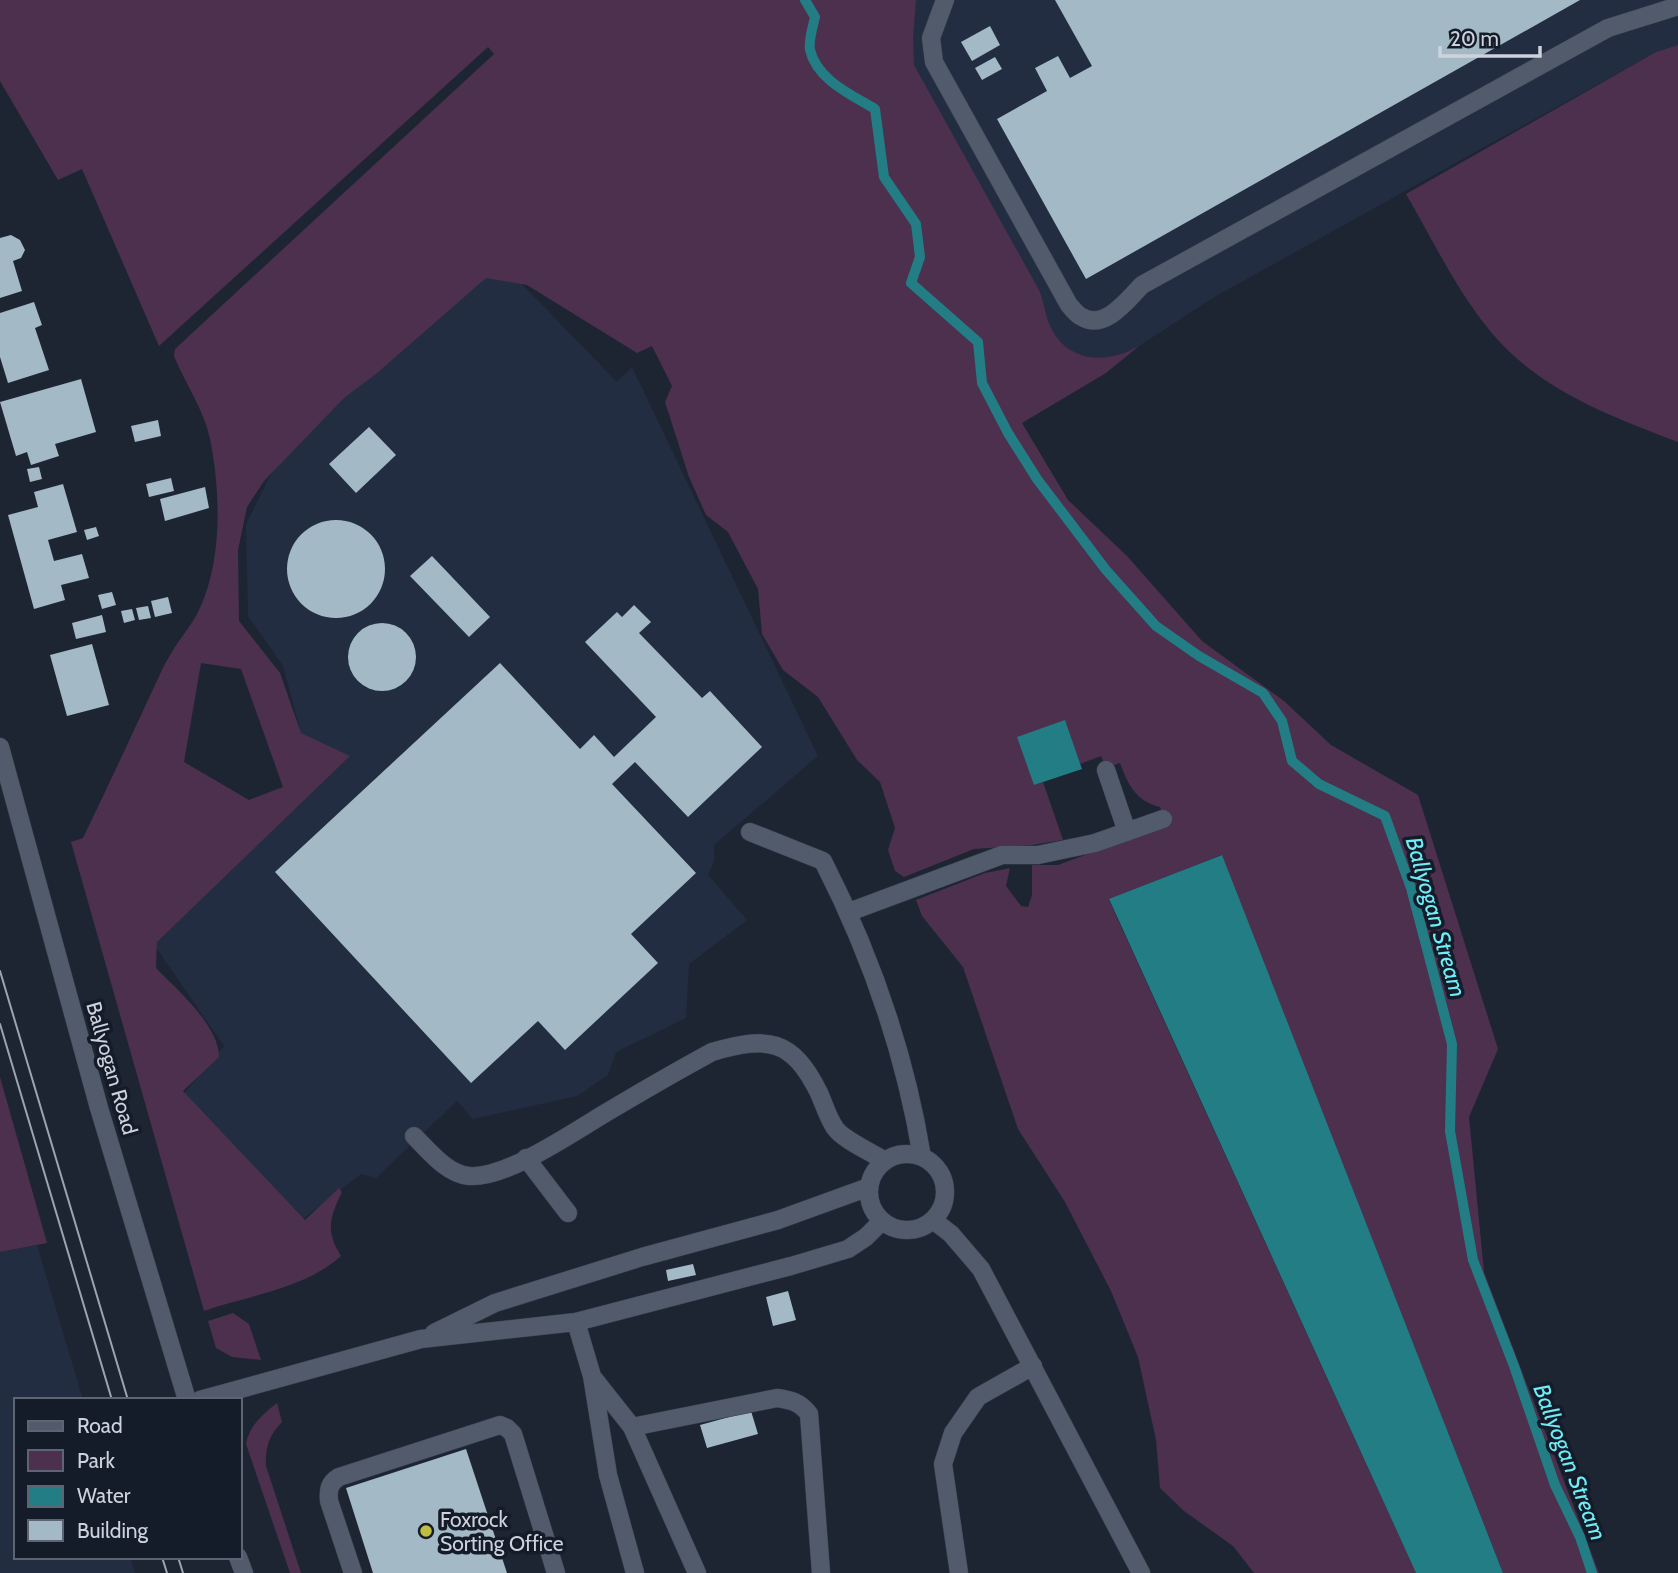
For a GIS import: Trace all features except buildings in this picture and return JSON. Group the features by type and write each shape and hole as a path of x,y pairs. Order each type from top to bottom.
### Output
{"street":[{"path":"945,0 931,38 934,62 1069,305 1082,318 1097,321 1114,314 1142,285 1608,28 1678,6"},
{"name":"Ballyogan Road","path":"0,747 99,1108 186,1398"},
{"path":"1106,770 1127,832"},
{"path":"849,912 1002,855 1038,855 1095,843 1163,819"},
{"path":"750,832 823,861 849,912 887,1010 913,1102 922,1157"},
{"path":"414,1136 447,1168 467,1176 484,1176 506,1169 712,1052 741,1044 766,1042 798,1057 818,1090 835,1130 885,1161"},
{"path":"909,1154 922,1157 933,1164 941,1174 945,1199 940,1211 924,1227 902,1230 882,1221 874,1211 869,1187 877,1168 885,1161 909,1154"},
{"path":"526,1158 568,1213"},
{"path":"421,1339 495,1303 642,1257 778,1220 869,1187"},
{"path":"933,1220 951,1234 981,1269 1141,1573"},
{"path":"207,1398 421,1339 576,1322 791,1266 848,1249 866,1237 882,1221"},
{"path":"576,1322 592,1376 608,1475 635,1573"},
{"path":"959,1573 943,1464 953,1433 978,1397 1033,1366"},
{"path":"592,1376 632,1427 697,1573"},
{"path":"632,1427 776,1398 802,1405 809,1414 821,1573"},
{"path":"352,1573 329,1502 328,1491 332,1481 499,1425 513,1434 556,1573"}],"shaded area":[{"path":"863,0 1678,0 1678,45 1656,52 1216,296 1082,387"},
{"path":"497,267 518,280 617,382 632,367 818,756 714,845 714,861 708,875 747,920 689,964 686,1018 616,1052 608,1075 577,1096 473,1119 457,1101 376,1178 361,1174 299,1222 181,1097 224,1046 153,943 349,757 301,733 283,666 248,616 246,524 269,478 289,446 333,392"},
{"path":"37,1245 82,1398 14,1398 14,1559 131,1559 135,1573 0,1573 0,1252"}],"green space":[{"path":"0,0 916,0 914,65 1039,290 1048,322 1058,339 1067,348 1090,357 1115,356 1139,346 1106,373 1022,423 1068,500 1127,556 1202,641 1284,701 1331,745 1418,795 1498,1049 1469,1117 1484,1272 1599,1573 1503,1573 1221,855 1109,900 1416,1573 1254,1573 1233,1546 1184,1511 1160,1488 1156,1440 1138,1357 1111,1291 1065,1202 1018,1129 963,967 922,916 916,900 985,873 1010,868 1006,886 1021,906 1028,907 1032,895 1032,865 1058,865 1166,825 1160,807 1145,801 1134,791 1120,763 1106,768 1101,756 1080,764 1065,721 1034,785 1043,782 1063,840 974,849 904,877 895,871 888,850 895,828 880,782 857,760 818,697 783,670 762,634 758,589 728,532 706,515 689,477 665,402 672,386 652,346 637,353 527,285 486,278 376,374 344,398 264,481 247,507 238,550 239,621 280,673 301,733 350,756 157,942 156,968 205,1021 217,1045 219,1057 183,1091 305,1220 339,1188 342,1192 332,1217 331,1231 341,1256 294,1284 204,1311 71,842 83,838 166,663 196,616 211,575 218,506 214,460 207,428 174,356 175,349 494,54 488,47 159,346 82,169 58,180 0,81","holes":["201,663 241,669 283,787 249,800 184,762"]},
{"path":"1678,45 1678,442 1616,417 1557,388 1502,345 1456,283 1406,194 1656,52"},
{"path":"0,1077 47,1243 0,1252"},
{"path":"233,1313 249,1324 261,1360 232,1357 216,1348 208,1321"},
{"path":"277,1403 282,1422 269,1442 266,1466 301,1573 290,1573 246,1444 253,1426"}],"water":[{"path":"1065,720 1082,769 1034,785 1017,737"},
{"path":"1222,855 1503,1573 1416,1573 1109,899"}],"waterway":[{"name":"Ballyogan Stream","path":"805,0 815,17 810,43 814,61 836,86 875,109 884,177 916,224 920,257 911,283 978,342 982,383 1008,433 1037,479 1106,570 1156,626 1199,656 1263,693 1282,721 1292,761 1319,784 1385,816 1411,888 1452,1044 1450,1131 1473,1260 1514,1366 1555,1485 1580,1537 1592,1573"}],"tram line":[{"path":"0,971 127,1398"},
{"path":"0,1024 111,1398"},
{"path":"163,1559 167,1573"},
{"path":"179,1559 183,1573"}],"place":[{"name":"Foxrock Sorting Office","path":"426,1531"}]}
